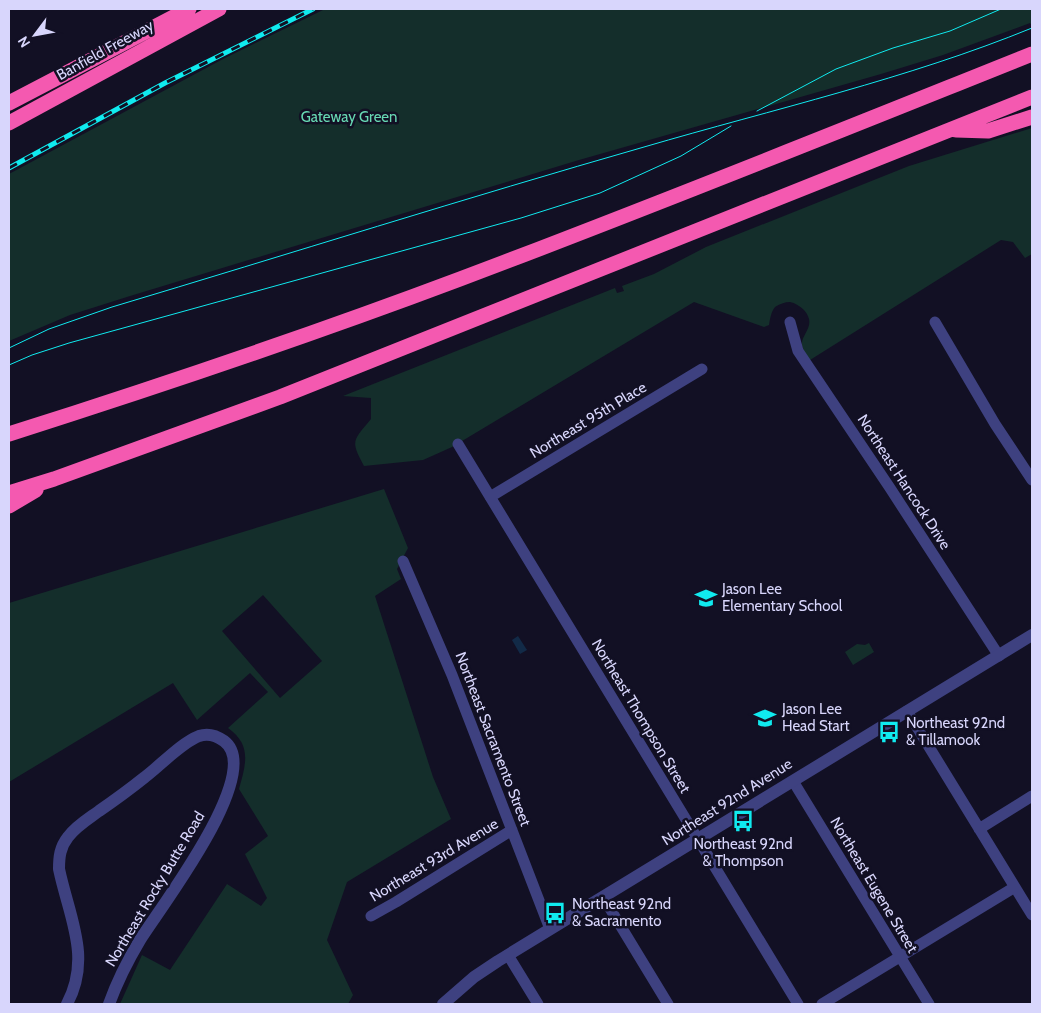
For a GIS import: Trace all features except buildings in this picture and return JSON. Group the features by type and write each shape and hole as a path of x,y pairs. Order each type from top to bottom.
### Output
{"highway":[{"name":"Banfield Freeway","path":"9,101 190,9"},
{"name":"Banfield Freeway","path":"9,123 219,9"},
{"path":"9,434 167,382 466,277 661,202 1032,54"},
{"path":"9,493 54,479 280,397 1032,97"},
{"path":"952,130 988,131 1032,117"},
{"path":"9,506 54,479"}],"street":[{"name":"Northeast Hancock Drive","path":"790,322 798,352 999,656"},
{"path":"935,322 995,424 1032,480"},
{"name":"Northeast 95th Place","path":"490,497 702,369"},
{"name":"Northeast Thompson Street","path":"458,444 798,1004"},
{"name":"Northeast Sacramento Street","path":"403,561 452,675 550,929"},
{"name":"Northeast 92nd Avenue","path":"443,1004 474,977 508,955 1032,635"},
{"path":"907,712 1032,915"},
{"name":"Northeast Rocky Butte Road","path":"67,1004 76,985 79,958 74,927 59,870 60,853 63,845 72,832 82,823 147,776 186,744 203,735 216,737 227,743 233,757 233,774 225,802 204,843 140,941 124,970 109,1004"},
{"name":"Northeast Eugene Street","path":"793,781 929,1004"},
{"path":"979,829 1032,796"},
{"name":"Northeast 93rd Avenue","path":"371,916 512,830"},
{"path":"822,1004 1015,887"},
{"path":"603,897 668,1004"},
{"path":"508,955 538,1004"}],"green space":[{"name":"Gateway Green","path":"325,9 1032,9 1032,26 1030,23 943,55 881,74 579,160 130,296 70,315 9,341 9,174 223,59"},
{"path":"1032,128 1032,254 1025,258 1013,242 1001,240 810,360 802,346 809,325 808,316 796,304 786,302 775,307 769,325 764,327 694,302 452,447 423,460 364,466 355,446 357,437 371,419 371,398 343,396 615,288 617,293 624,291 622,286 654,274 706,247 909,166"},
{"path":"384,489 408,548 397,569 401,579 375,596 433,777 451,819 347,882 327,940 353,995 348,1004 120,1004 142,955 170,970 227,884 261,906 267,898 245,854 268,836 239,789 245,763 244,748 236,734 228,728 268,692 250,673 197,720 173,683 9,782 9,603","holes":["263,595 322,661 280,698 222,631"]},
{"path":"869,643 874,652 853,665 845,652 857,644 865,645"}],"water":[{"path":"518,636 527,650 520,654 512,640"}],"tram line":[{"path":"757,111 836,69 893,48 950,31 1001,9"},
{"path":"9,348 49,329 112,307 577,166 889,78 937,63 1032,28"},
{"path":"9,365 69,343 521,218 600,193 681,156 731,126"}],"railway":[{"path":"9,168 165,83 313,9"}],"place":[{"name":"Jason Lee Elementary School","path":"706,598"},
{"name":"Jason Lee Head Start","path":"765,718"},
{"name":"Northeast 92nd & Tillamook","path":"889,732"},
{"name":"Northeast 92nd & Thompson","path":"743,821"},
{"name":"Northeast 92nd & Sacramento","path":"555,913"}]}
